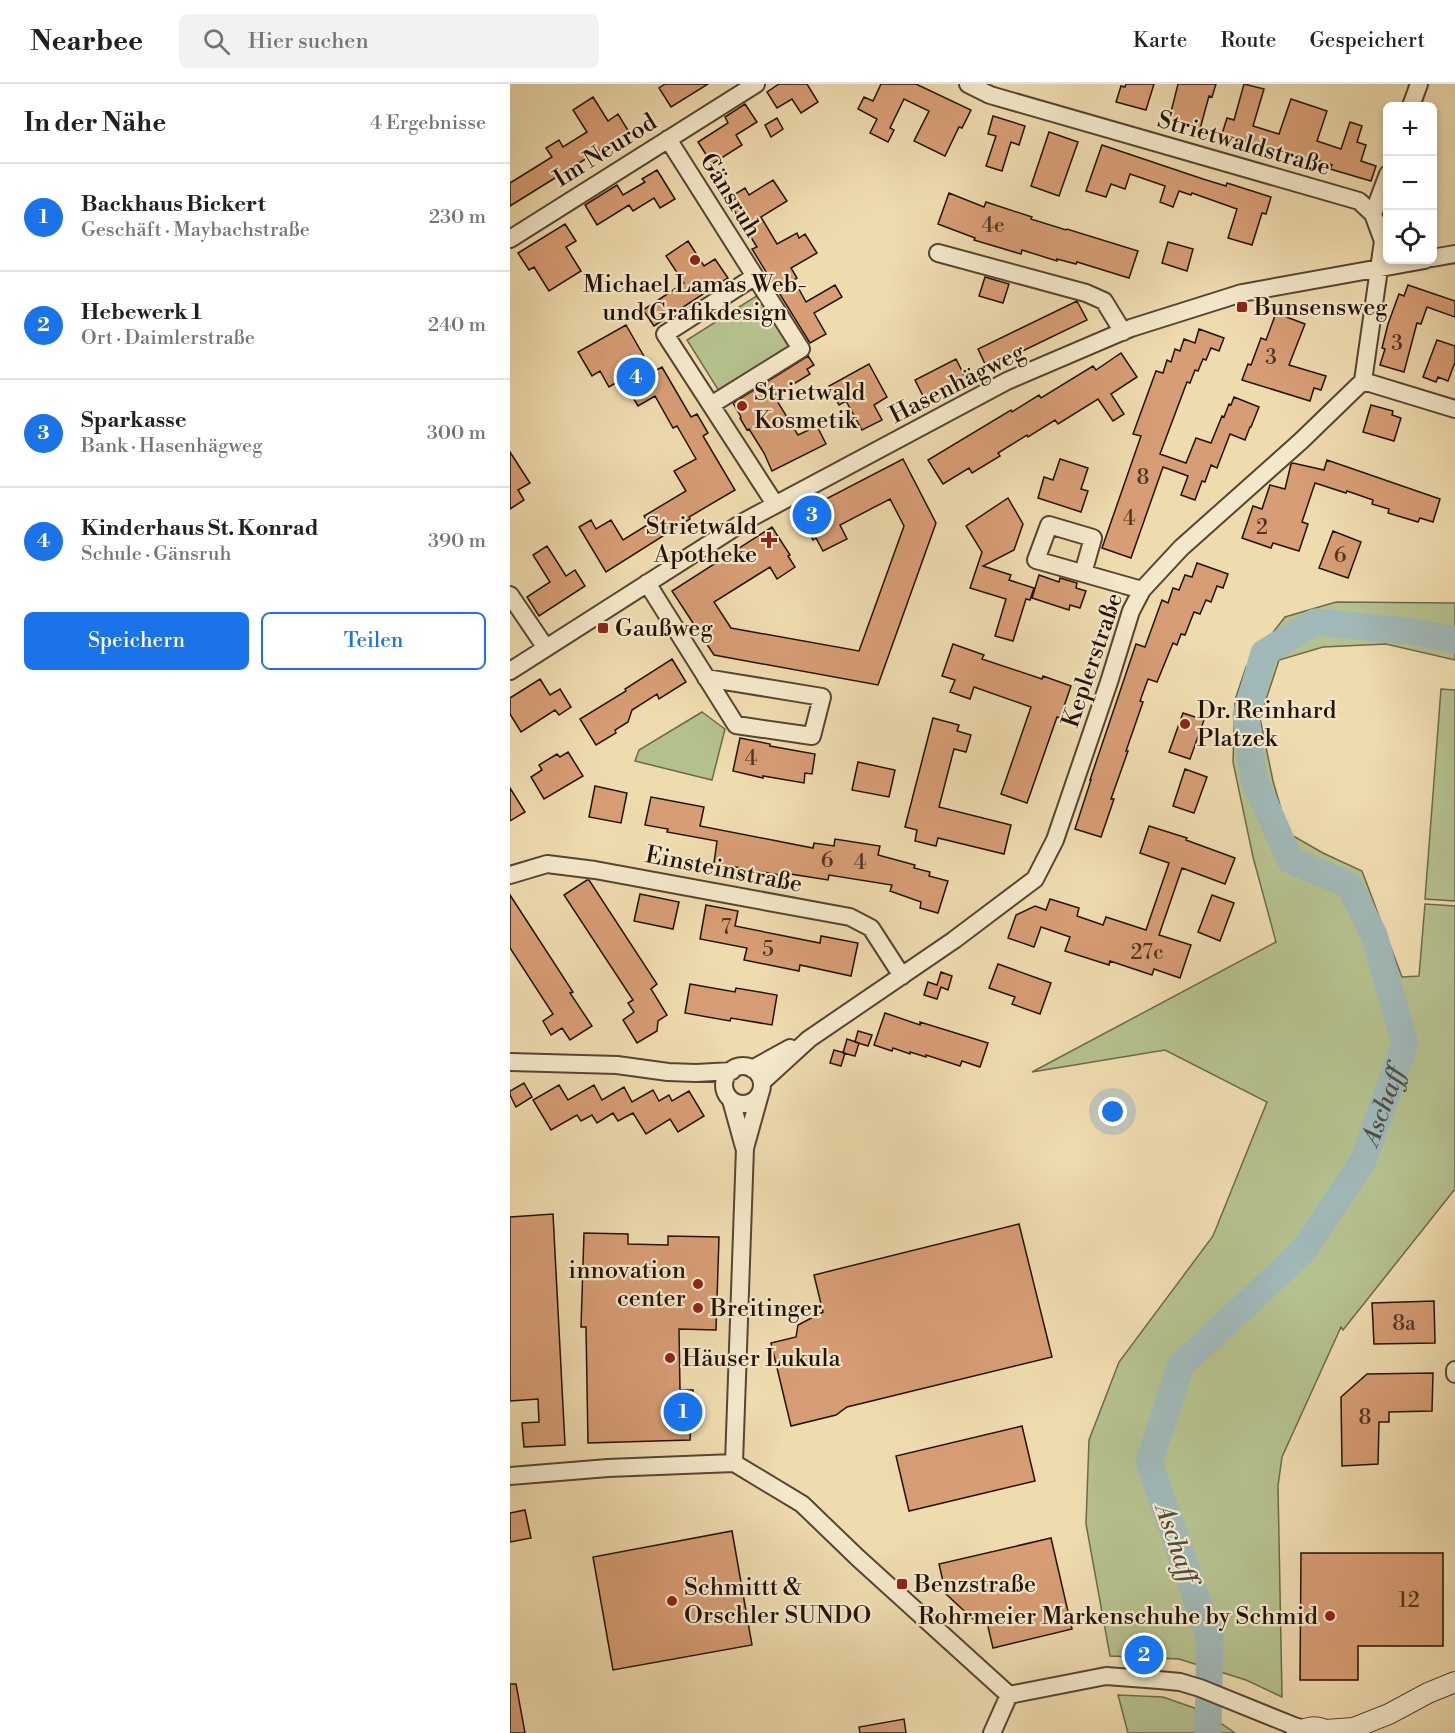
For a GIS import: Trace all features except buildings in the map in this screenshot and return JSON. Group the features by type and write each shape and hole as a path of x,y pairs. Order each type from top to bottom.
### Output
{"street":[{"name":"Im Neurod","path":"510,239 756,84"},
{"name":"Strietwaldstraße","path":"968,84 990,95 1359,201 1373,214"},
{"path":"1412,102 1419,84"},
{"name":"Gänsruh","path":"668,139 801,349 711,405"},
{"path":"1383,187 1373,214 1383,241 1363,381 1455,409"},
{"path":"938,253 1086,293 1104,301 1123,332"},
{"path":"1437,257 1455,254"},
{"path":"1381,267 1400,264"},
{"name":"Hasenhägweg","path":"510,672 745,521 1007,381 1123,332 1242,293 1381,267"},
{"name":"Gänsruh","path":"754,277 665,334 775,504"},
{"name":"Keplerstraße","path":"729,1085 741,1104 757,1099 758,1082 809,1039 954,940 1035,879 1055,840 1131,611 1142,590 1181,548 1301,441 1363,381"},
{"path":"1083,573 1142,590"},
{"path":"647,584 706,678 736,725 812,736 822,697 706,678"},
{"path":"510,595 546,648"},
{"name":"Einsteinstraße","path":"510,875 547,864 595,870 850,917 871,928 902,976"},
{"path":"510,1062 617,1065 668,1072 696,1073 729,1085"},
{"path":"734,1463 745,1148 758,1082 742,1066 729,1085 745,1148"},
{"path":"510,1476 608,1468 734,1463 802,1504 1008,1695"},
{"path":"1008,1695 1106,1676 1180,1682 1230,1700 1301,1731 1315,1727 1328,1731 1353,1728 1389,1714 1428,1693 1455,1682"},
{"path":"992,1733 1008,1695"},
{"path":"1245,1707 1276,1733"},
{"path":"1367,1733 1389,1714"}],"green space":[{"path":"758,295 790,347 719,391 687,340"},
{"path":"1336,602 1455,603 1455,660 1386,644 1323,647 1279,660 1260,718 1273,781 1288,833 1323,853 1362,871 1402,977 1419,976 1425,904 1455,906 1455,1189 1343,1330 1341,1327 1282,1457 1278,1486 1282,1697 1246,1680 1179,1659 1110,1656 1086,1524 1089,1440 1119,1362 1213,1236 1267,1102 1165,1050 1032,1072 1276,942 1253,857 1233,762 1235,700 1246,667 1285,617"},
{"path":"1441,689 1455,690 1455,901 1425,899"},
{"path":"702,712 725,729 712,780 635,761 639,750"},
{"path":"1118,1695 1163,1697 1203,1711 1235,1733 1128,1733"}],"waterway":[{"name":"Aschaff","path":"1208,1733 1210,1638 1149,1462 1181,1365 1303,1251 1362,1163 1405,1044 1374,935 1349,885 1290,860 1254,779 1246,715 1264,653 1315,622 1409,631 1455,640"}],"place":[{"name":"Michael Lamas Web- und Grafikdesign","path":"695,260"},
{"name":"Bunsensweg","path":"1242,307"},
{"name":"Kinderhaus St. Konrad","path":"636,377"},
{"name":"Strietwald Kosmetik","path":"742,406"},
{"name":"Sparkasse","path":"812,515"},
{"name":"Strietwald Apotheke","path":"769,540"},
{"name":"Gaußweg","path":"603,628"},
{"name":"Dr. Reinhard Platzek","path":"1185,724"},
{"name":"innovation center","path":"698,1284"},
{"name":"Breitinger","path":"698,1308"},
{"name":"Häuser Lukula","path":"670,1358"},
{"name":"Backhaus Bickert","path":"683,1412"},
{"name":"Benzstraße","path":"902,1584"},
{"name":"Schmittt & Orschler SUNDO","path":"672,1601"},
{"name":"Rohrmeier Markenschuhe by Schmid","path":"1330,1616"},
{"name":"Hebewerk 1","path":"1144,1655"}]}
